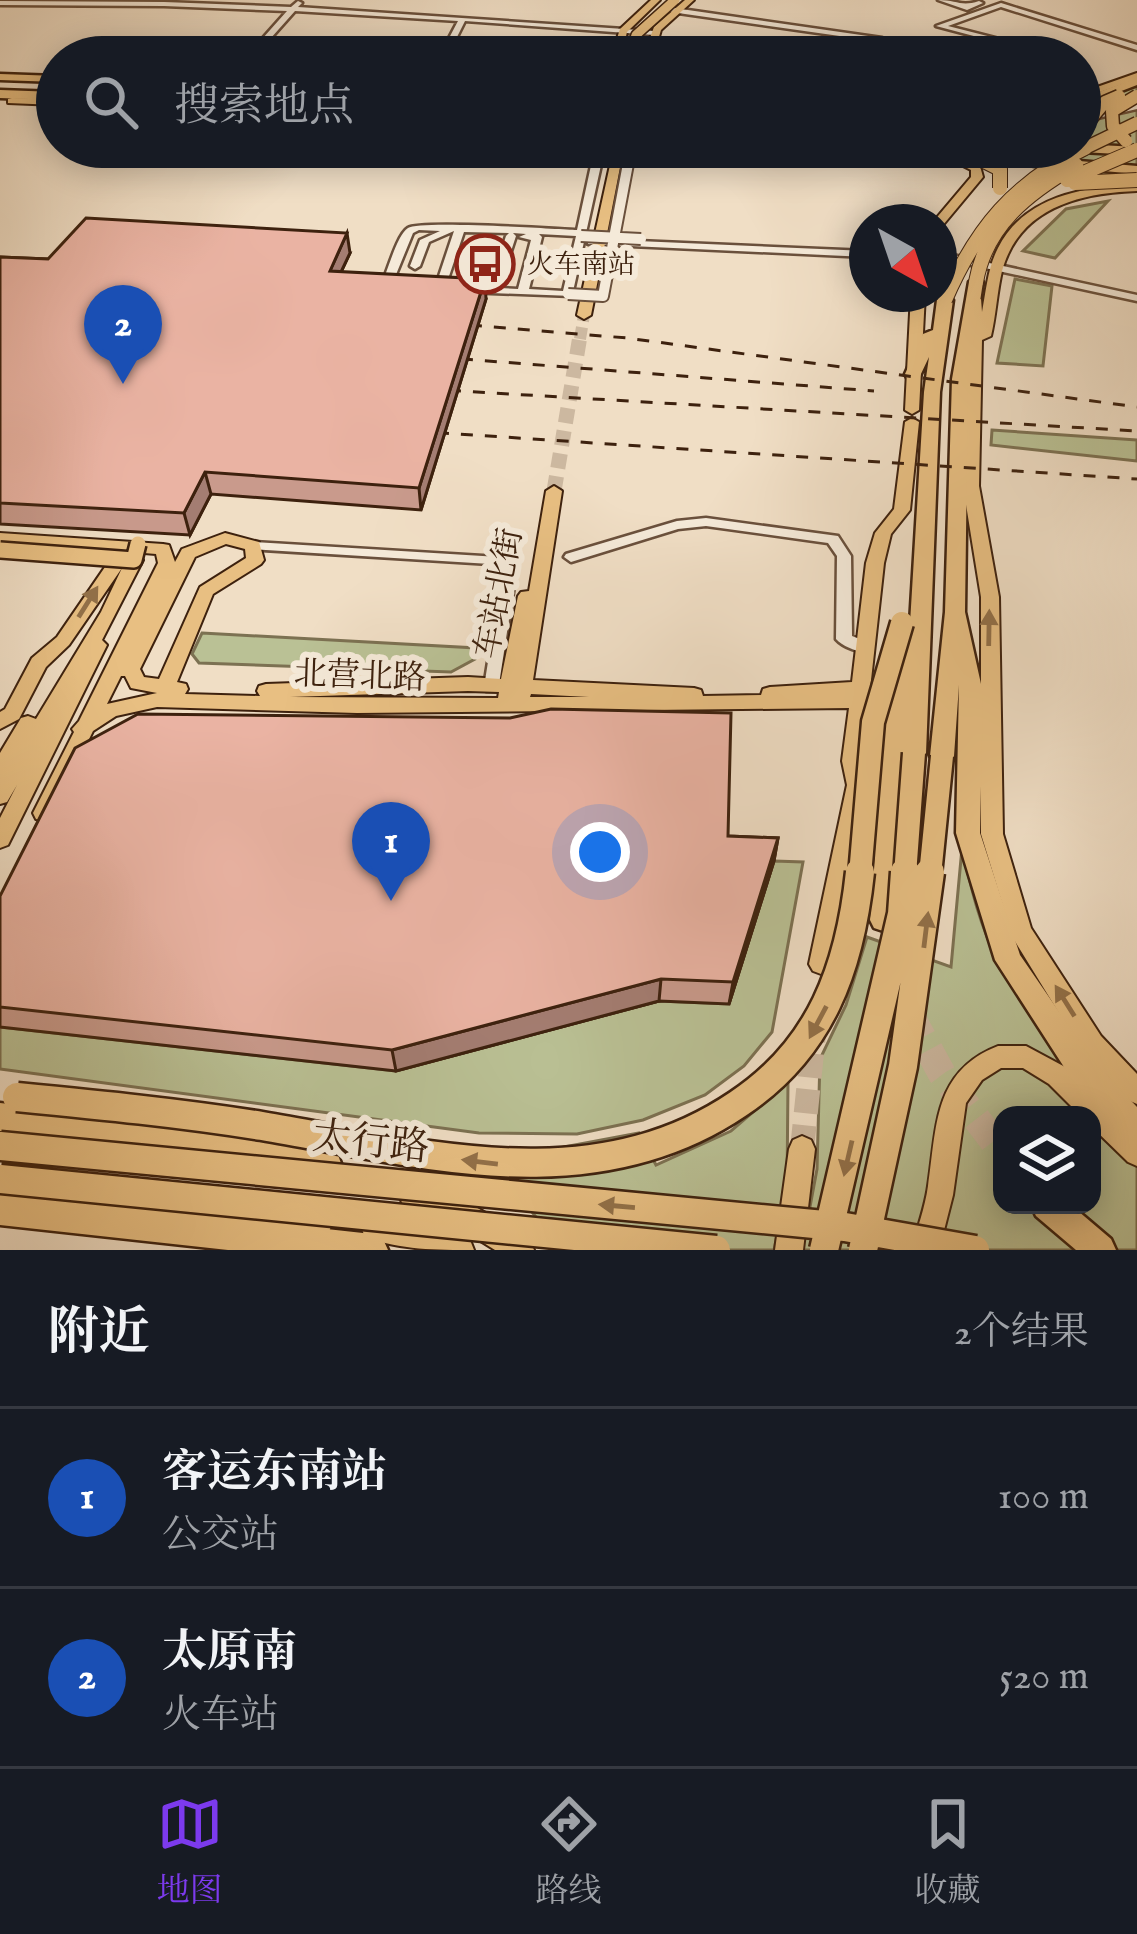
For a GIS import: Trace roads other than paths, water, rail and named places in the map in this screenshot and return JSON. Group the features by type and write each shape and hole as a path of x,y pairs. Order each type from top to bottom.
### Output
{"highway":[{"path":"1101,92 1137,78"},
{"path":"2,90 36,90"},
{"path":"1101,109 1106,103 1137,94"},
{"path":"1137,94 1112,111 1113,126 1137,147"},
{"path":"1101,141 1137,124"},
{"path":"1101,140 1137,147"},
{"path":"1101,148 1137,147"},
{"path":"1101,164 1137,147"},
{"path":"1101,159 1137,147"},
{"path":"998,168 1000,188"},
{"path":"957,252 976,216 1000,188 1031,168"},
{"path":"957,274 980,224 1044,168"},
{"path":"824,1250 902,914 956,612 960,380 977,264 1005,216 1061,173 1076,168"},
{"path":"1081,168 1137,170"},
{"path":"976,282 1016,220 1051,188 1093,168"},
{"path":"1051,188 1137,184"},
{"path":"913,374 940,312"},
{"path":"863,1250 888,1155 927,929 928,754 919,587 934,376 943,312"},
{"path":"4,1102 190,1114 491,1164 602,1165 667,1147 737,1109 799,1057 835,991 851,935 880,686 919,587"},
{"path":"956,612 972,693 968,833 1008,960 1083,1071 1137,1128"},
{"path":"884,920 902,623"},
{"path":"4,1102 433,1189"},
{"name":"太行路","path":"0,1146 845,1227 975,1250"},
{"path":"0,1179 716,1250"},
{"path":"0,1209 372,1250"},
{"path":"1058,1214 1100,1250"}],"main road":[{"path":"622,36 656,0"},
{"path":"654,36 680,2"},
{"path":"635,36 680,2"},
{"path":"648,36 655,21 680,2"},
{"path":"581,315 609,168"},
{"path":"954,204 977,177 976,168"},
{"path":"957,215 994,168"},
{"path":"1018,168 1137,184"},
{"path":"977,358 1011,240 1044,206 1072,194 1137,184"},
{"path":"976,282 971,486 990,597 992,834 1021,931 1092,1045 1137,1092"},
{"path":"820,964 857,785 852,761 883,533 902,510 907,489 917,312"},
{"path":"290,702 305,713 333,717 507,717 551,491"},
{"path":"0,536 138,544 63,641 39,663 0,734"},
{"path":"37,826 82,729 123,669 188,553 225,538 254,546 255,560 206,591 164,689 138,683 123,669"},
{"path":"0,550 130,554 163,549 167,563 123,669"},
{"path":"0,839 90,666 130,554"},
{"path":"0,796 110,612"},
{"path":"4,762 75,644"},
{"path":"466,706 485,693 467,684"},
{"name":"北营北路","path":"164,689 467,684 510,695"},
{"name":"北营北路","path":"82,729 132,701 466,706 510,695 860,694"},
{"path":"4,762 6,718"},
{"path":"926,1250 954,1099 973,1072 998,1057 1026,1057 1058,1076 1137,1153"},
{"path":"0,1131 160,1148 447,1204 520,1250"},
{"path":"789,1250 802,1149"},
{"path":"0,1196 371,1226 460,1250"}],"street":[{"path":"236,0 461,21 655,31"},
{"path":"942,0 967,8 988,0"},
{"path":"680,2 861,36"},
{"path":"0,3 297,4"},
{"path":"268,36 297,4"},
{"path":"978,36 940,26 1001,5 1099,36"},
{"path":"454,36 461,21"},
{"path":"1101,37 1137,48"},
{"path":"1101,114 1137,106"},
{"path":"598,168 593,235 603,296 440,288 397,284 389,278 409,231 593,235 849,249"},
{"path":"564,294 622,168"},
{"path":"440,288 460,230"},
{"path":"415,266 430,236 460,230 849,249"},
{"path":"493,291 511,236"},
{"path":"524,292 537,237"},
{"path":"957,259 1137,298"},
{"path":"572,557 677,525 706,522 833,538 844,556 844,639 866,647"},
{"path":"254,546 494,560 509,573 510,695"}],"tunnel":[{"path":"580,339 584,315"},
{"path":"554,491 580,336"},
{"path":"909,1013 942,1074 993,1140"},
{"path":"802,1149 814,1034"}],"railway":[{"path":"446,323 627,338 1137,407"},
{"path":"437,357 874,391"},
{"path":"425,389 1137,431"},
{"path":"413,431 1137,479"}],"place":[{"name":"火车南站","path":"485,264"},
{"name":"太原南","path":"123,384"},
{"name":"客运东南站","path":"391,901"}]}
